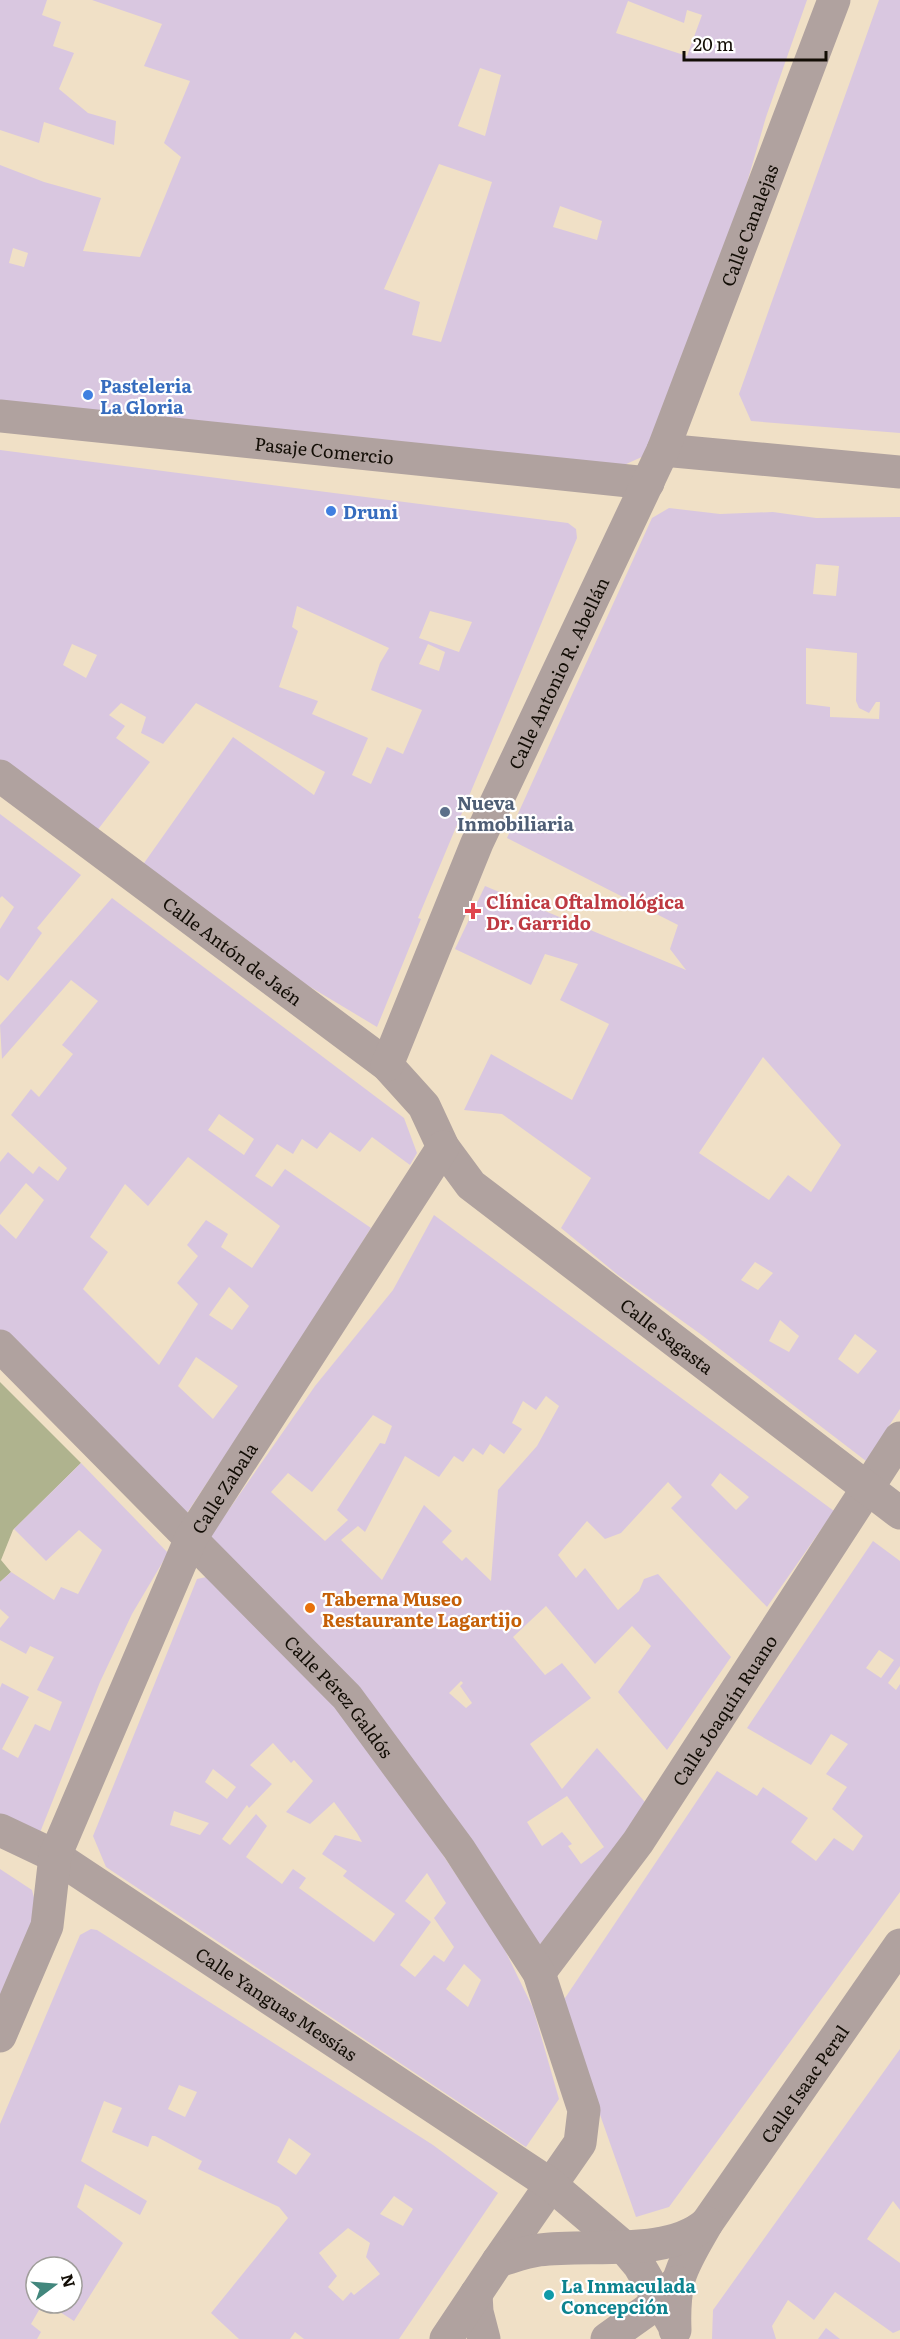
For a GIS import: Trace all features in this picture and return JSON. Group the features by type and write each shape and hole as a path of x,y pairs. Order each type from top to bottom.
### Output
{"street":[{"name":"Calle Canalejas","path":"663,450 834,0"},
{"name":"Pasaje Comercio","path":"0,416 648,483"},
{"path":"663,450 900,472"},
{"name":"Calle Antonio R. Abellán","path":"387,1065 477,843 663,450"},
{"name":"Calle Antón de Jaén","path":"0,776 387,1065 424,1106 443,1147"},
{"name":"Calle Sagasta","path":"443,1147 471,1185 900,1513"},
{"name":"Calle Zabala","path":"0,2036 47,1926 55,1856 191,1538 443,1147"},
{"name":"Calle Pérez Galdós","path":"0,1346 347,1697 459,1849 539,1973 584,2110 580,2143 550,2184"},
{"name":"Calle Joaquín Ruano","path":"539,1973 638,1842 900,1438"},
{"name":"Calle Yanguas Messías","path":"0,1830 55,1856 550,2184 623,2246 639,2265 668,2291"},
{"name":"Calle Isaac Peral","path":"678,2334 668,2291 684,2262 707,2223 895,1961"},
{"path":"446,2339 550,2184"},
{"name":"Calle Isaac Peral","path":"498,2261 538,2250 672,2241 697,2231 707,2223"},
{"path":"607,2339 668,2291"},
{"path":"477,2294 477,2312 484,2339"}],"green space":[{"path":"0,1382 81,1463 13,1530 1,1560 11,1572 0,1582"}],"building":[{"path":"0,0 47,0 42,15 61,22 53,46 74,53 59,89 88,113 116,121 114,145 44,122 39,143 0,130"},
{"path":"92,0 807,0 766,117 742,200 644,456 624,465 0,401 0,165 44,182 101,198 83,251 140,257 181,157 164,143 190,81 144,66 162,24","holes":["628,1 684,23 687,10 702,15 687,56 616,33","480,68 501,75 485,136 458,126","439,164 492,182 441,342 412,335 420,302 384,289","560,206 602,221 597,240 553,227","13,248 28,253 24,267 9,263"]},
{"path":"879,0 900,0 900,433 751,421 739,394"},
{"path":"0,450 568,523 576,529 577,538 418,918 421,919 377,1027 297,979 142,866 233,737 314,795 325,772 196,703 163,744 141,733 146,717 121,703 109,715 125,726 116,738 150,762 96,832 0,762","holes":["297,606 389,648 380,663 371,690 422,710 403,754 387,747 371,784 352,775 368,738 312,714 318,701 279,687 298,631 292,627","430,611 472,622 459,652 419,638","72,644 97,655 86,678 63,665","428,644 445,652 439,671 419,664"]},
{"path":"669,508 720,514 773,512 816,518 900,517 900,1409 866,1461 699,1333 618,1275 561,1228 591,1178 502,1114 464,1110 491,1054 572,1100 609,1024 560,1000 578,964 545,954 531,985 455,949 485,886 686,970 670,949 678,925 507,838 652,518","holes":["816,564 839,566 836,596 813,594","806,648 857,653 856,701 859,708 869,713 876,702 880,702 879,719 830,717 830,707 806,704","763,1057 841,1145 811,1192 788,1175 769,1200 699,1153","755,1262 773,1273 758,1290 741,1280","780,1320 799,1336 789,1352 769,1341","855,1334 877,1351 858,1374 838,1359"]},
{"path":"0,814 81,875 37,928 42,933 8,981 0,975 0,929 14,907 2,896 0,898"},
{"path":"112,898 404,1118 417,1153 410,1165 372,1137 360,1152 330,1132 317,1149 302,1139 293,1154 277,1144 255,1176 272,1187 285,1169 371,1228 294,1352 185,1516 0,1331 0,1224 16,1239 44,1200 26,1183 0,1215 0,1162 8,1152 33,1174 39,1166 58,1181 67,1168 11,1115 31,1089 39,1097 73,1054 62,1045 98,1001 71,980 2,1059 0,1025","holes":["219,1114 254,1139 244,1155 208,1130","188,1157 280,1226 252,1268 221,1247 228,1234 206,1220 187,1245 198,1256 177,1283 198,1304 159,1365 83,1289 108,1252 90,1237 125,1184 148,1206","229,1287 249,1306 232,1330 209,1315","196,1357 238,1386 213,1419 178,1386"]},
{"path":"434,1215 834,1511 767,1607 671,1508 682,1497 668,1482 621,1533 605,1539 587,1521 558,1555 576,1578 585,1568 618,1610 639,1591 644,1579 658,1574 731,1657 667,1750 618,1692 651,1646 632,1626 595,1664 546,1606 513,1637 545,1675 562,1663 591,1698 530,1744 562,1789 597,1748 653,1811 537,1948 207,1541 315,1386 393,1290","holes":["546,1396 559,1406 537,1446 498,1490 491,1581 466,1557 462,1561 442,1542 452,1531 424,1505 382,1580 341,1540 358,1526 365,1532 405,1456 439,1477 454,1456 463,1462 473,1448 483,1455 490,1444 504,1454 522,1429 512,1423 523,1401 536,1410","373,1415 392,1426 385,1444 380,1443 337,1510 348,1520 325,1541 271,1492 288,1473 312,1492","720,1473 749,1497 736,1510 711,1485","461,1681 463,1683 460,1686 472,1703 466,1708 449,1693","567,1796 604,1847 581,1864 568,1846 572,1844 562,1832 542,1846 527,1822"]},
{"path":"81,1463 168,1553 132,1614 100,1682 37,1840 0,1819 0,1688 2,1683 29,1697 2,1749 18,1758 35,1724 50,1731 62,1702 37,1690 54,1657 30,1646 26,1654 0,1640 0,1628 9,1617 0,1609 0,1582 11,1572 54,1600 61,1587 78,1594 102,1550 79,1530 46,1561 14,1529"},
{"path":"873,1541 900,1561 900,1666 888,1683 896,1690 900,1684 900,1892 669,2207 636,2217 561,2004 717,1771 757,1796 763,1787 808,1818 791,1842 816,1861 834,1838 853,1851 863,1836 832,1809 847,1787 826,1774 848,1744 831,1734 811,1765 747,1728","holes":["879,1650 894,1660 881,1678 866,1668"]},
{"path":"211,1576 269,1628 381,1762 501,1942 533,2008 559,2099 526,2147 106,1867 93,1836 197,1579","holes":["273,1743 291,1763 294,1760 313,1781 286,1812 310,1824 334,1802 357,1833 362,1842 335,1835 322,1854 347,1871 343,1876 395,1914 374,1942 299,1888 306,1878 293,1869 282,1884 246,1857 267,1826 256,1814 230,1845 222,1839 247,1805 249,1808 272,1784 250,1765","213,1769 236,1787 227,1799 205,1782","174,1811 209,1823 200,1835 170,1825","427,1873 446,1903 434,1918 454,1947 444,1962 434,1955 415,1977 400,1965 431,1922 405,1901","464,1964 481,1980 468,2007 446,1989"]},
{"path":"0,1869 32,1890 37,1909 0,2001"},
{"path":"91,1929 97,1930 433,2145 498,2193 399,2339 304,2339 295,2332 290,2339 239,2339 211,2313 288,2218 279,2207 198,2169 202,2161 155,2136 152,2136 148,2147 112,2132 122,2108 104,2101 81,2161 147,2201 140,2215 85,2184 77,2207 123,2243 84,2305 84,2255 24,2255 24,2315 36,2315 31,2324 41,2332 37,2339 0,2339 0,2124 80,1935","holes":["179,2085 197,2092 185,2117 168,2109","289,2138 311,2154 296,2175 277,2162","394,2196 413,2209 403,2226 380,2214","348,2228 370,2243 366,2257 380,2274 354,2295 351,2292 343,2301 328,2287 337,2276 319,2253"]},
{"path":"900,2049 900,2210 893,2201 867,2239 900,2263 900,2330 893,2333 835,2292 814,2320 788,2300 772,2326 776,2339 712,2339 713,2310"},
{"path":"65,2315 78,2315 74,2321"},
{"path":"826,2328 840,2339 818,2339"}],"place":[{"name":"Pasteleria La Gloria","path":"88,395"},
{"name":"Druni","path":"331,511"},
{"name":"Nueva Inmobiliaria","path":"445,812"},
{"name":"Clínica Oftalmológica Dr. Garrido","path":"473,911"},
{"name":"Taberna Museo Restaurante Lagartijo","path":"310,1608"},
{"name":"La Inmaculada Concepción","path":"549,2295"}]}
